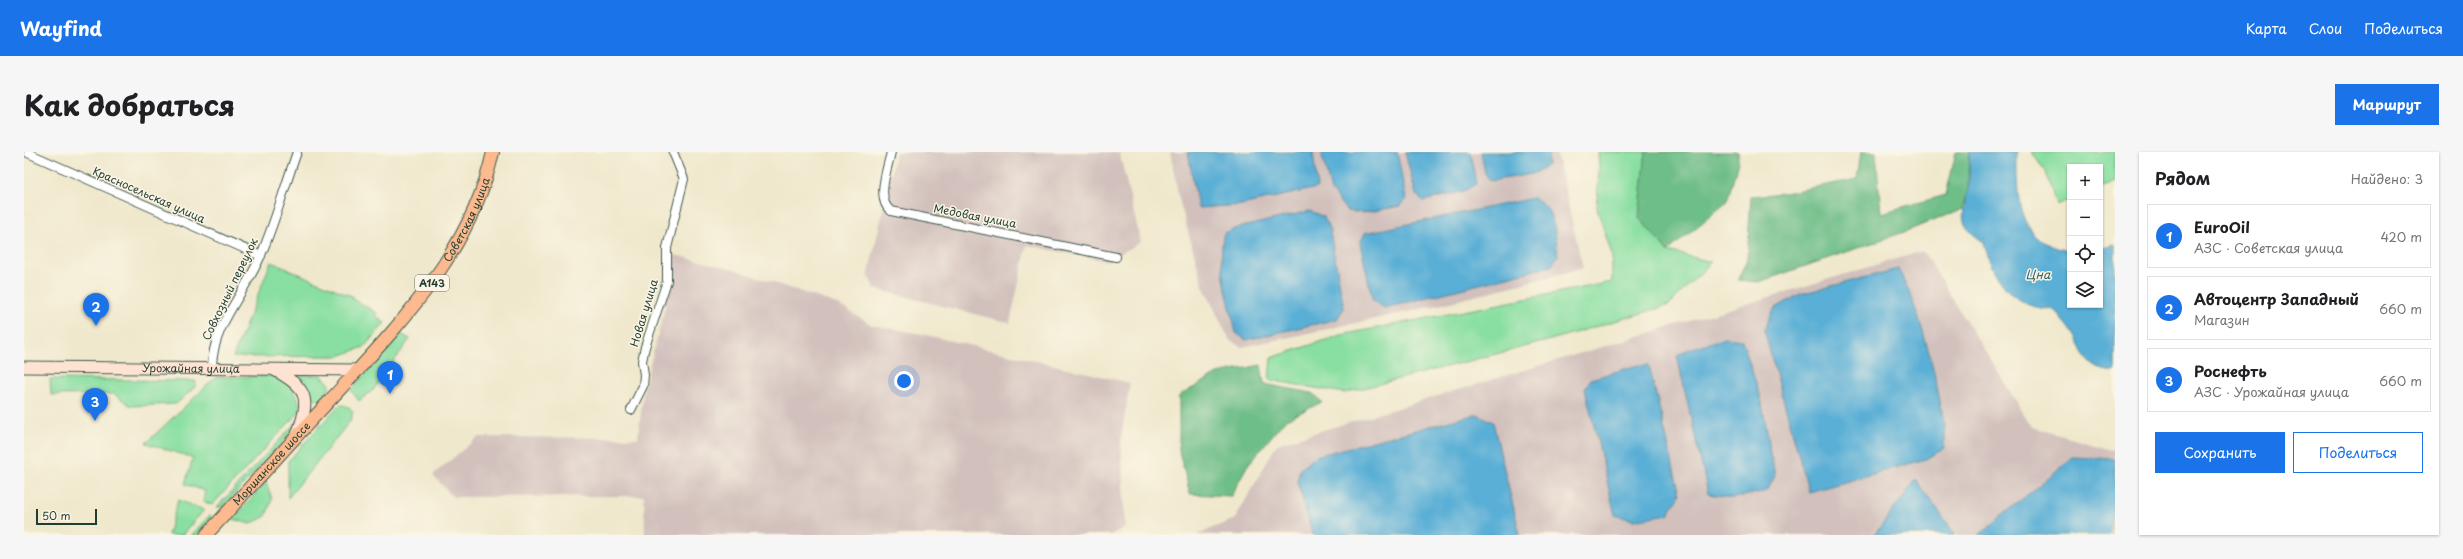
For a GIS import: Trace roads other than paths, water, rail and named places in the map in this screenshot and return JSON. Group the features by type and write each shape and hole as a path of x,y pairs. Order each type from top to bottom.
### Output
{"main road":[{"name":"Советская улица","path":"337,392 359,370 423,296 444,266 473,212 485,182 493,152"},
{"name":"Моршанское шоссе","path":"206,535 337,392"}],"street":[{"name":"Совхозный переулок","path":"212,368 212,350 217,336 261,256 297,152"},
{"name":"Новая улица","path":"631,410 643,386 644,375 642,361 645,347 667,281 668,248 684,179 673,152"},
{"name":"Медовая улица","path":"891,152 883,196 887,208 891,211 1116,257"},
{"name":"Красносельская улица","path":"28,153 261,256"},
{"name":"Урожайная улица","path":"24,367 359,370"},
{"path":"272,369 292,379 304,395 307,405 296,437"}],"water":[{"path":"1188,152 1313,152 1317,188 1241,205 1198,208"},
{"path":"1321,152 1397,152 1406,199 1401,206 1363,213 1347,211 1331,191"},
{"path":"1405,152 1471,152 1476,184 1464,191 1424,201 1416,195"},
{"path":"1481,152 1549,152 1548,165 1532,174 1490,181 1485,173"},
{"name":"Цна","path":"1969,152 2017,152 2019,201 2029,228 2039,238 2052,246 2067,250 2067,308 2103,308 2103,248 2115,245 2115,372 2098,368 2088,360 2071,330 2054,310 2032,306 2020,300 2005,287 1999,279 1989,261 1984,242 1975,236 1965,225 1963,214 1969,185"},
{"path":"1534,198 1547,208 1555,231 1558,256 1551,266 1385,308 1373,301 1360,243 1365,233"},
{"path":"1310,211 1324,217 1330,232 1344,308 1337,319 1246,340 1236,333 1227,296 1222,256 1224,233 1233,229"},
{"path":"1898,269 1912,300 1925,338 1943,416 1944,448 1926,459 1809,492 1764,330 1774,309 1800,294"},
{"path":"1725,338 1742,340 1761,398 1775,476 1767,491 1733,498 1708,494 1677,356 1689,349"},
{"path":"1638,365 1649,365 1680,495 1668,514 1633,520 1615,515 1585,388 1591,379"},
{"path":"1477,414 1493,422 1520,535 1313,535 1297,481 1300,469 1316,456"},
{"path":"2073,457 2115,459 2115,493 2109,535 1979,535"},
{"path":"1916,480 1955,535 1874,535"}],"place":[{"name":"Автоцентр Западный","path":"96,326"},
{"name":"EuroOil","path":"390,394"},
{"name":"Роснефть","path":"95,421"}]}
